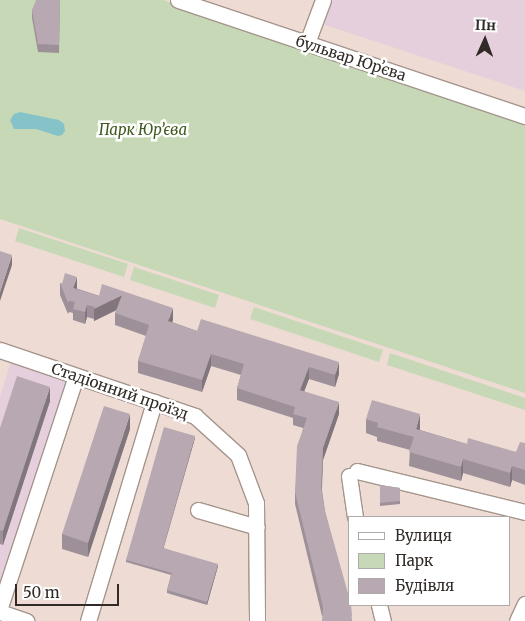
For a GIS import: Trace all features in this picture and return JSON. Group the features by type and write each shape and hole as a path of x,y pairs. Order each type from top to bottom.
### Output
{"street":[{"path":"306,43 323,0"},
{"name":"бульвар Юрʼєва","path":"184,1 525,116"},
{"name":"Стадіонний проїзд","path":"0,350 195,416 238,455 256,503 257,621"},
{"path":"0,608 76,376"},
{"path":"88,621 154,402"},
{"path":"355,516 353,474 525,512"},
{"path":"198,510 256,527"},
{"path":"518,621 525,604"},
{"path":"379,606 383,621"},
{"path":"0,612 20,620"}],"shaded area":[{"path":"328,0 525,0 525,91 319,23"},
{"path":"13,354 76,376 0,590 0,397"}],"green space":[{"name":"Парк Юр’єва","path":"0,0 163,0 525,121 525,393 0,219"},
{"path":"19,228 128,264 124,277 15,241"},
{"path":"134,267 219,295 215,308 130,280"},
{"path":"254,307 383,350 379,362 250,319"},
{"path":"390,353 525,398 525,410 387,365"}],"water":[{"path":"20,112 59,120 64,124 65,131 62,135 58,136 36,129 14,129 10,120 14,114"}],"building":[{"path":"36,0 60,0 59,45 38,44 32,10"},
{"path":"0,251 12,255 0,292"},
{"path":"65,273 77,277 73,288 99,296 102,284 173,308 168,321 197,331 201,319 339,362 335,375 309,367 300,390 339,402 323,448 321,487 325,511 348,593 348,606 351,606 351,621 322,621 323,607 295,492 297,446 307,418 293,414 295,407 237,388 244,364 211,354 202,380 138,361 149,325 115,313 122,295 94,309 95,307 87,305 85,312 73,309 75,302 69,301 68,303 60,283 62,284"},
{"path":"17,376 50,387 3,531 0,530 0,428"},
{"path":"372,400 420,414 416,429 467,444 468,438 516,452 520,442 525,443 525,470 512,466 510,473 463,459 461,467 409,452 414,437 377,427 378,423 366,419"},
{"path":"104,406 130,414 88,543 62,534"},
{"path":"164,427 195,436 163,548 218,564 207,602 167,590 172,573 126,560"},
{"path":"380,485 400,488 400,501 380,503"}]}
